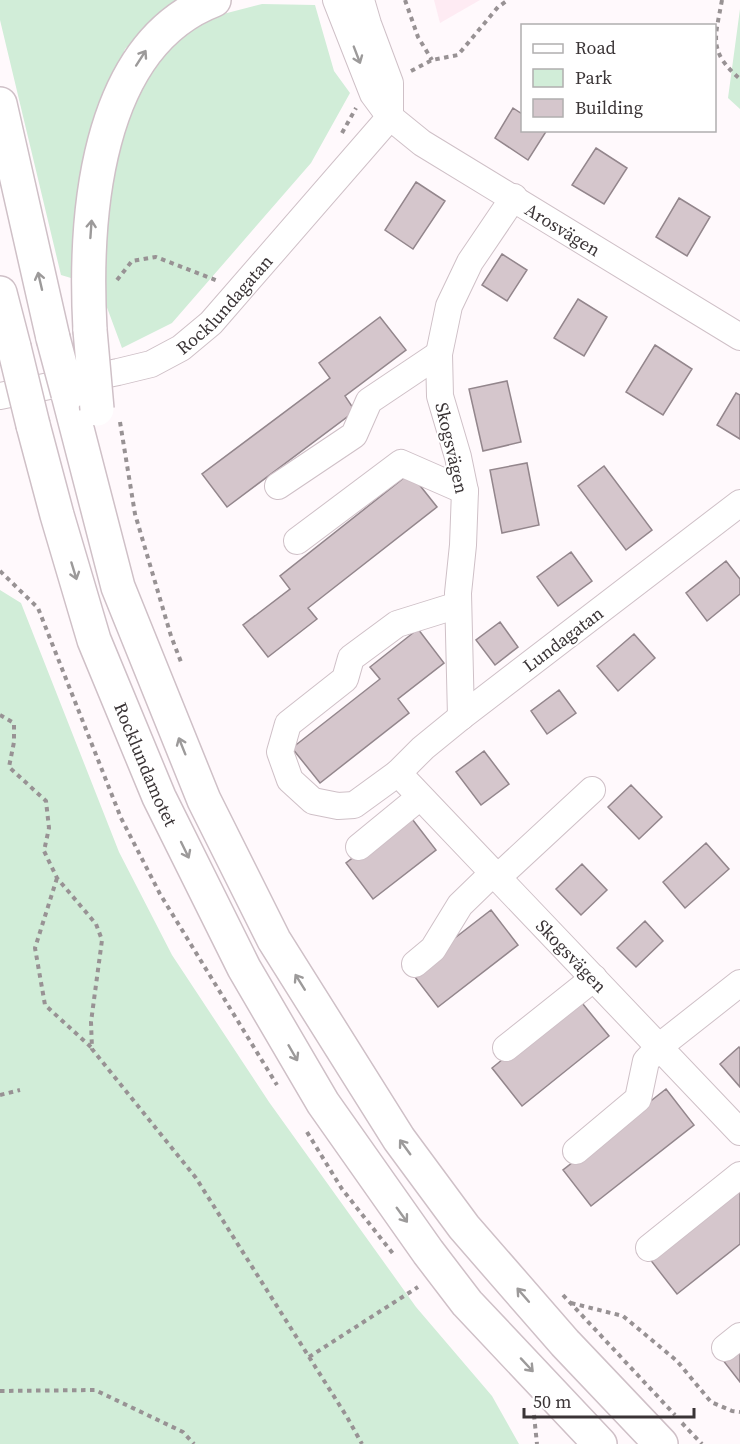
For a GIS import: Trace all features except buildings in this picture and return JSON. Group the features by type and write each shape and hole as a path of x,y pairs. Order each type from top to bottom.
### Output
{"highway":[{"path":"214,0 188,11 157,37 143,54 114,110 103,146 93,213 89,262 90,330 96,413 110,500 118,587 204,800 274,940 399,1139 464,1227 616,1375 661,1444"},
{"path":"0,104 53,338 96,413"},
{"name":"Rocklundamotet","path":"0,293 7,355 26,428 31,478 57,515 94,640 159,797 243,968 322,1103 428,1252 467,1303 590,1433"}],"street":[{"name":"Arosvägen","path":"336,0 372,94 390,117 422,143 514,197 740,337"},
{"path":"361,0 390,83 390,117"},
{"name":"Rocklundagatan","path":"0,396 129,370 151,364 181,348 211,323 390,117"},
{"name":"Skogsvägen","path":"460,717 458,605 465,491 458,457 440,396 439,354 449,306 470,262 514,197"},
{"path":"278,486 354,435 369,401 439,354"},
{"path":"297,541 401,464 465,491"},
{"name":"Lundagatan","path":"407,784 423,748 460,717 740,504"},
{"path":"407,784 354,805 338,806 313,801 290,780 280,752 288,724 345,679 351,658 397,624 458,605"},
{"path":"359,847 407,784"},
{"name":"Skogsvägen","path":"407,784 740,1132"},
{"path":"415,964 434,949 460,905 591,790"},
{"path":"506,1048 594,978"},
{"path":"576,1151 638,1099 646,1061 660,1046 740,983"},
{"path":"649,1248 740,1175"}],"path":[{"path":"405,0 418,37 432,60 458,55 498,7 508,0"},
{"path":"722,0 716,33 718,53 729,69 740,79"},
{"path":"116,284 132,261 156,257 222,283"},
{"path":"96,413 135,514 183,669"},
{"path":"0,571 38,608"},
{"path":"0,715 14,723 14,742 9,767 46,801 49,828 44,851 57,878 96,924 102,940 91,1022 93,1049"},
{"path":"57,878 35,948 45,1005 93,1049 196,1178 362,1444"},
{"path":"0,1095 20,1090"},
{"path":"309,1357 418,1287"},
{"path":"562,1294 616,1375 702,1444"},
{"path":"570,1303 623,1316 677,1361 711,1402 740,1412"},
{"path":"0,1391 95,1390 183,1432 194,1444"},
{"path":"534,1414 537,1444"}],"shaded area":[{"path":"434,0 480,0 440,23"}],"green space":[{"path":"0,0 178,0 125,49 88,138 71,278 61,275 0,20"},
{"path":"262,4 315,5 334,71 350,93 311,163 172,323 122,348 102,294 109,182 125,113 153,65 204,19"},
{"path":"740,9 740,109 728,98"},
{"path":"0,590 21,603 119,852 172,955 269,1102 416,1307 492,1396 519,1444 0,1444"}]}
